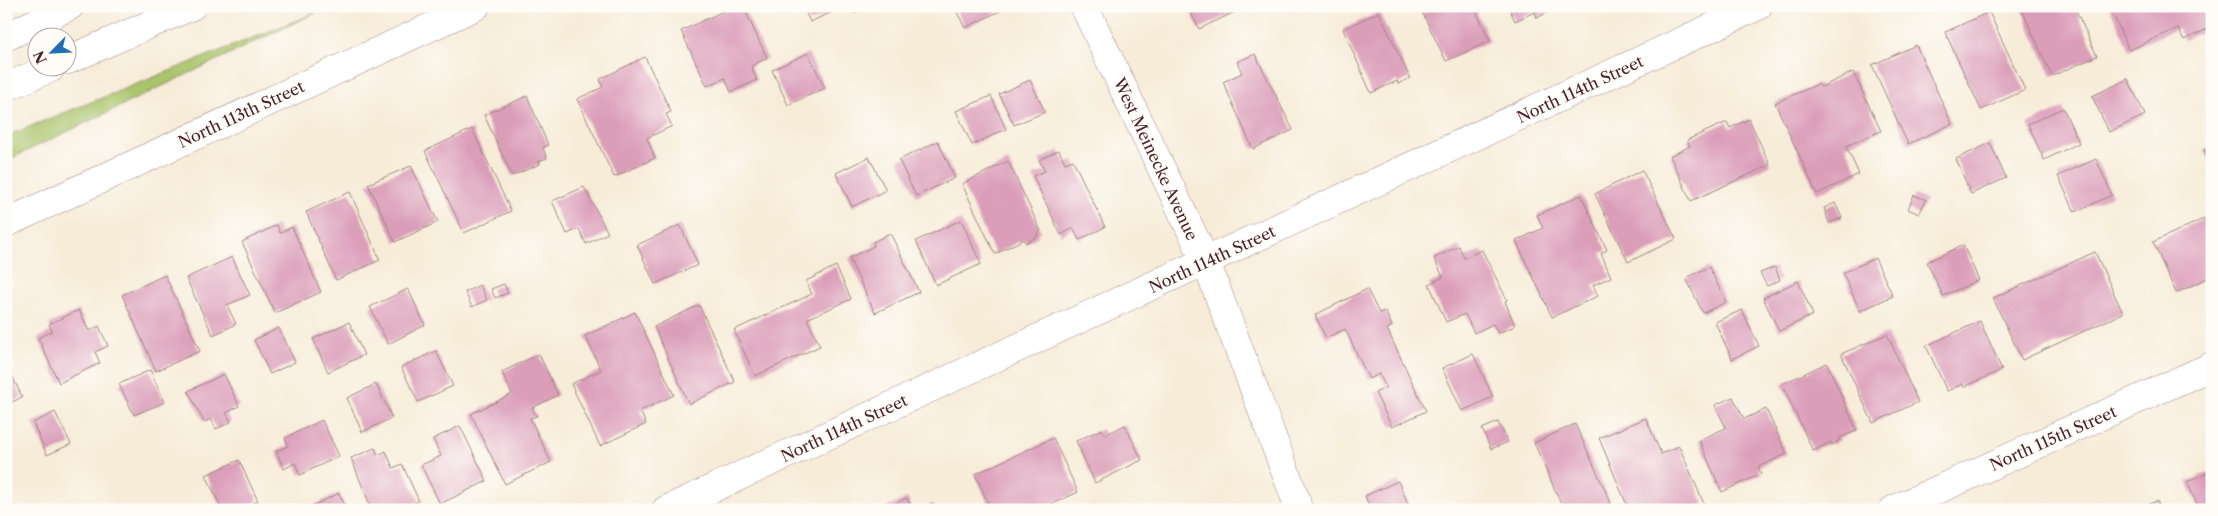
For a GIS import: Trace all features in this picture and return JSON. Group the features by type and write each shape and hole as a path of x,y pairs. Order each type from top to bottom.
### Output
{"main road":[{"path":"6,36 70,6"},
{"path":"78,56 192,6"},
{"name":"North 113th Street","path":"6,222 476,6"},
{"name":"West Meinecke Avenue","path":"1084,6 1206,262 1296,500 1298,510"},
{"name":"North 114th Street","path":"666,510 1758,6"},
{"path":"6,87 28,78"},
{"name":"North 115th Street","path":"1893,510 2212,366"}],"green space":[{"path":"315,13 6,161 6,136"}],"building":[{"path":"734,6 743,6 767,58 751,66 757,80 731,92 725,78 707,86 681,31"},
{"path":"803,6 845,6 810,22"},
{"path":"851,6 868,6 854,13"},
{"path":"954,6 997,6 1000,11 965,28"},
{"path":"1196,6 1237,6 1239,10 1199,29 1189,9"},
{"path":"1419,6 1477,6 1480,11 1477,13 1490,41 1446,61"},
{"path":"1508,6 1548,6 1550,11 1537,18 1535,12 1515,21"},
{"path":"2020,6 2074,6 2097,56 2052,76"},
{"path":"2109,6 2212,6 2212,12 2208,14 2212,27 2184,40 2178,28 2129,50"},
{"path":"1379,12 1410,78 1398,84 1397,81 1371,93 1343,29"},
{"path":"1989,12 2025,90 1981,110 1945,32"},
{"path":"1916,45 1952,124 1908,144 1872,65"},
{"path":"808,53 825,88 788,105 772,70"},
{"path":"1255,54 1293,130 1253,149 1223,82 1242,73 1237,62"},
{"path":"645,57 671,112 666,114 672,126 647,138 655,158 614,177 577,99 603,87 600,79"},
{"path":"1853,72 1881,131 1846,146 1859,174 1817,194 1775,103 1818,84 1821,87"},
{"path":"2128,79 2145,115 2109,132 2092,96"},
{"path":"1030,80 1045,112 1014,125 999,94"},
{"path":"527,96 548,145 543,148 547,158 539,161 540,164 512,176 484,115"},
{"path":"991,96 1006,129 972,145 956,111"},
{"path":"2063,108 2079,143 2044,160 2028,124"},
{"path":"1749,119 1770,165 1691,201 1670,156 1690,146 1687,140 1727,122 1730,128"},
{"path":"472,129 511,211 464,233 425,151"},
{"path":"938,141 955,178 916,196 899,160"},
{"path":"1990,143 2006,178 1971,194 1956,159"},
{"path":"2212,146 2212,166 2204,150"},
{"path":"1059,150 1065,163 1073,160 1105,227 1079,240 1073,228 1061,235 1033,176 1045,171 1039,160"},
{"path":"869,157 886,190 852,207 836,173"},
{"path":"2096,159 2112,195 2075,212 2058,176"},
{"path":"1008,161 1041,231 1037,233 1038,236 1026,243 1024,239 995,254 962,184"},
{"path":"411,166 438,222 395,242 368,184"},
{"path":"1642,170 1676,239 1628,262 1595,194"},
{"path":"584,187 608,233 586,244 579,229 567,234 552,201"},
{"path":"350,192 380,260 336,280 306,212"},
{"path":"1581,195 1607,250 1601,253 1611,277 1593,285 1598,296 1552,317 1516,241 1543,228 1537,215"},
{"path":"1914,195 1926,200 1919,214 1908,209"},
{"path":"1835,203 1842,218 1829,223 1824,208"},
{"path":"2212,215 2212,276 2176,293 2153,242"},
{"path":"961,220 981,264 936,285 916,241"},
{"path":"277,225 280,233 292,227 321,292 275,313 242,242"},
{"path":"680,225 698,265 655,284 637,245"},
{"path":"890,233 919,292 875,313 849,258 874,246 873,242"},
{"path":"1963,245 1979,280 1943,296 1927,262"},
{"path":"1459,246 1464,258 1482,250 1507,300 1505,301 1515,326 1498,333 1493,324 1474,333 1465,314 1446,322 1429,284 1443,277 1434,258"},
{"path":"2095,252 2123,313 2022,360 1993,298"},
{"path":"232,257 250,295 227,305 236,324 213,335 186,278"},
{"path":"1875,258 1893,296 1860,311 1843,273"},
{"path":"836,266 851,299 807,319 820,346 755,376 734,330 812,294 806,281"},
{"path":"1709,267 1726,302 1703,313 1686,278"},
{"path":"1775,267 1780,280 1767,286 1760,273"},
{"path":"165,275 200,351 156,371 122,295"},
{"path":"1798,281 1813,315 1779,331 1763,298"},
{"path":"504,284 508,293 495,298 491,289"},
{"path":"480,285 487,300 472,307 465,292"},
{"path":"408,289 425,325 388,344 370,307"},
{"path":"1367,289 1379,313 1385,311 1392,326 1387,329 1426,411 1392,427 1375,393 1386,387 1379,374 1369,379 1345,329 1326,338 1315,315"},
{"path":"699,305 735,382 689,404 654,327"},
{"path":"79,310 89,331 99,326 108,346 95,352 100,363 59,383 38,338 52,331 49,324"},
{"path":"1742,310 1759,346 1732,359 1715,322"},
{"path":"635,312 674,395 640,411 646,424 600,446 571,384 601,370 585,336"},
{"path":"1980,321 2002,370 1964,387 1963,384 1947,391 1926,346"},
{"path":"349,322 364,355 328,372 313,339"},
{"path":"279,328 295,362 270,374 254,340"},
{"path":"1887,334 1918,402 1873,423 1841,354"},
{"path":"436,351 453,386 418,402 401,367"},
{"path":"539,354 558,395 532,408 537,416 530,418 551,462 505,484 471,414 512,394 502,372"},
{"path":"1473,354 1493,397 1462,411 1442,368"},
{"path":"6,363 22,397 6,405"},
{"path":"1827,363 1857,431 1839,438 1840,440 1832,445 1831,442 1813,451 1782,384"},
{"path":"150,370 165,402 134,415 119,384"},
{"path":"224,374 239,406 226,413 231,422 216,429 211,419 204,422 188,391"},
{"path":"376,384 392,418 362,432 347,398"},
{"path":"1733,397 1744,419 1766,409 1787,454 1758,467 1761,474 1722,492 1699,440 1726,428 1715,405"},
{"path":"55,412 71,444 47,455 33,423"},
{"path":"1646,418 1661,454 1679,446 1704,504 1689,510 1661,510 1659,506 1649,510 1629,510 1599,438"},
{"path":"322,420 339,456 300,475 295,463 284,469 276,451 288,446 285,438"},
{"path":"1498,422 1508,442 1491,449 1482,429"},
{"path":"1575,424 1611,503 1599,508 1600,510 1564,510 1534,443"},
{"path":"1125,425 1142,460 1095,483 1076,441 1102,429 1105,435"},
{"path":"460,426 487,481 440,504 421,465 441,456 433,439"},
{"path":"1053,438 1078,492 1040,510 991,510 975,474"},
{"path":"375,448 378,455 386,451 393,468 402,464 419,501 401,510 372,510 351,458"},
{"path":"239,460 258,501 239,510 222,510 206,475"},
{"path":"2212,470 2212,510 2200,510 2187,482"},
{"path":"1398,481 1411,510 1371,510 1365,496"},
{"path":"339,493 347,510 304,510"},
{"path":"907,498 913,510 881,510"},
{"path":"2157,501 2161,510 2123,510 2135,504 2137,509"},
{"path":"933,504 936,510 920,510"}]}
